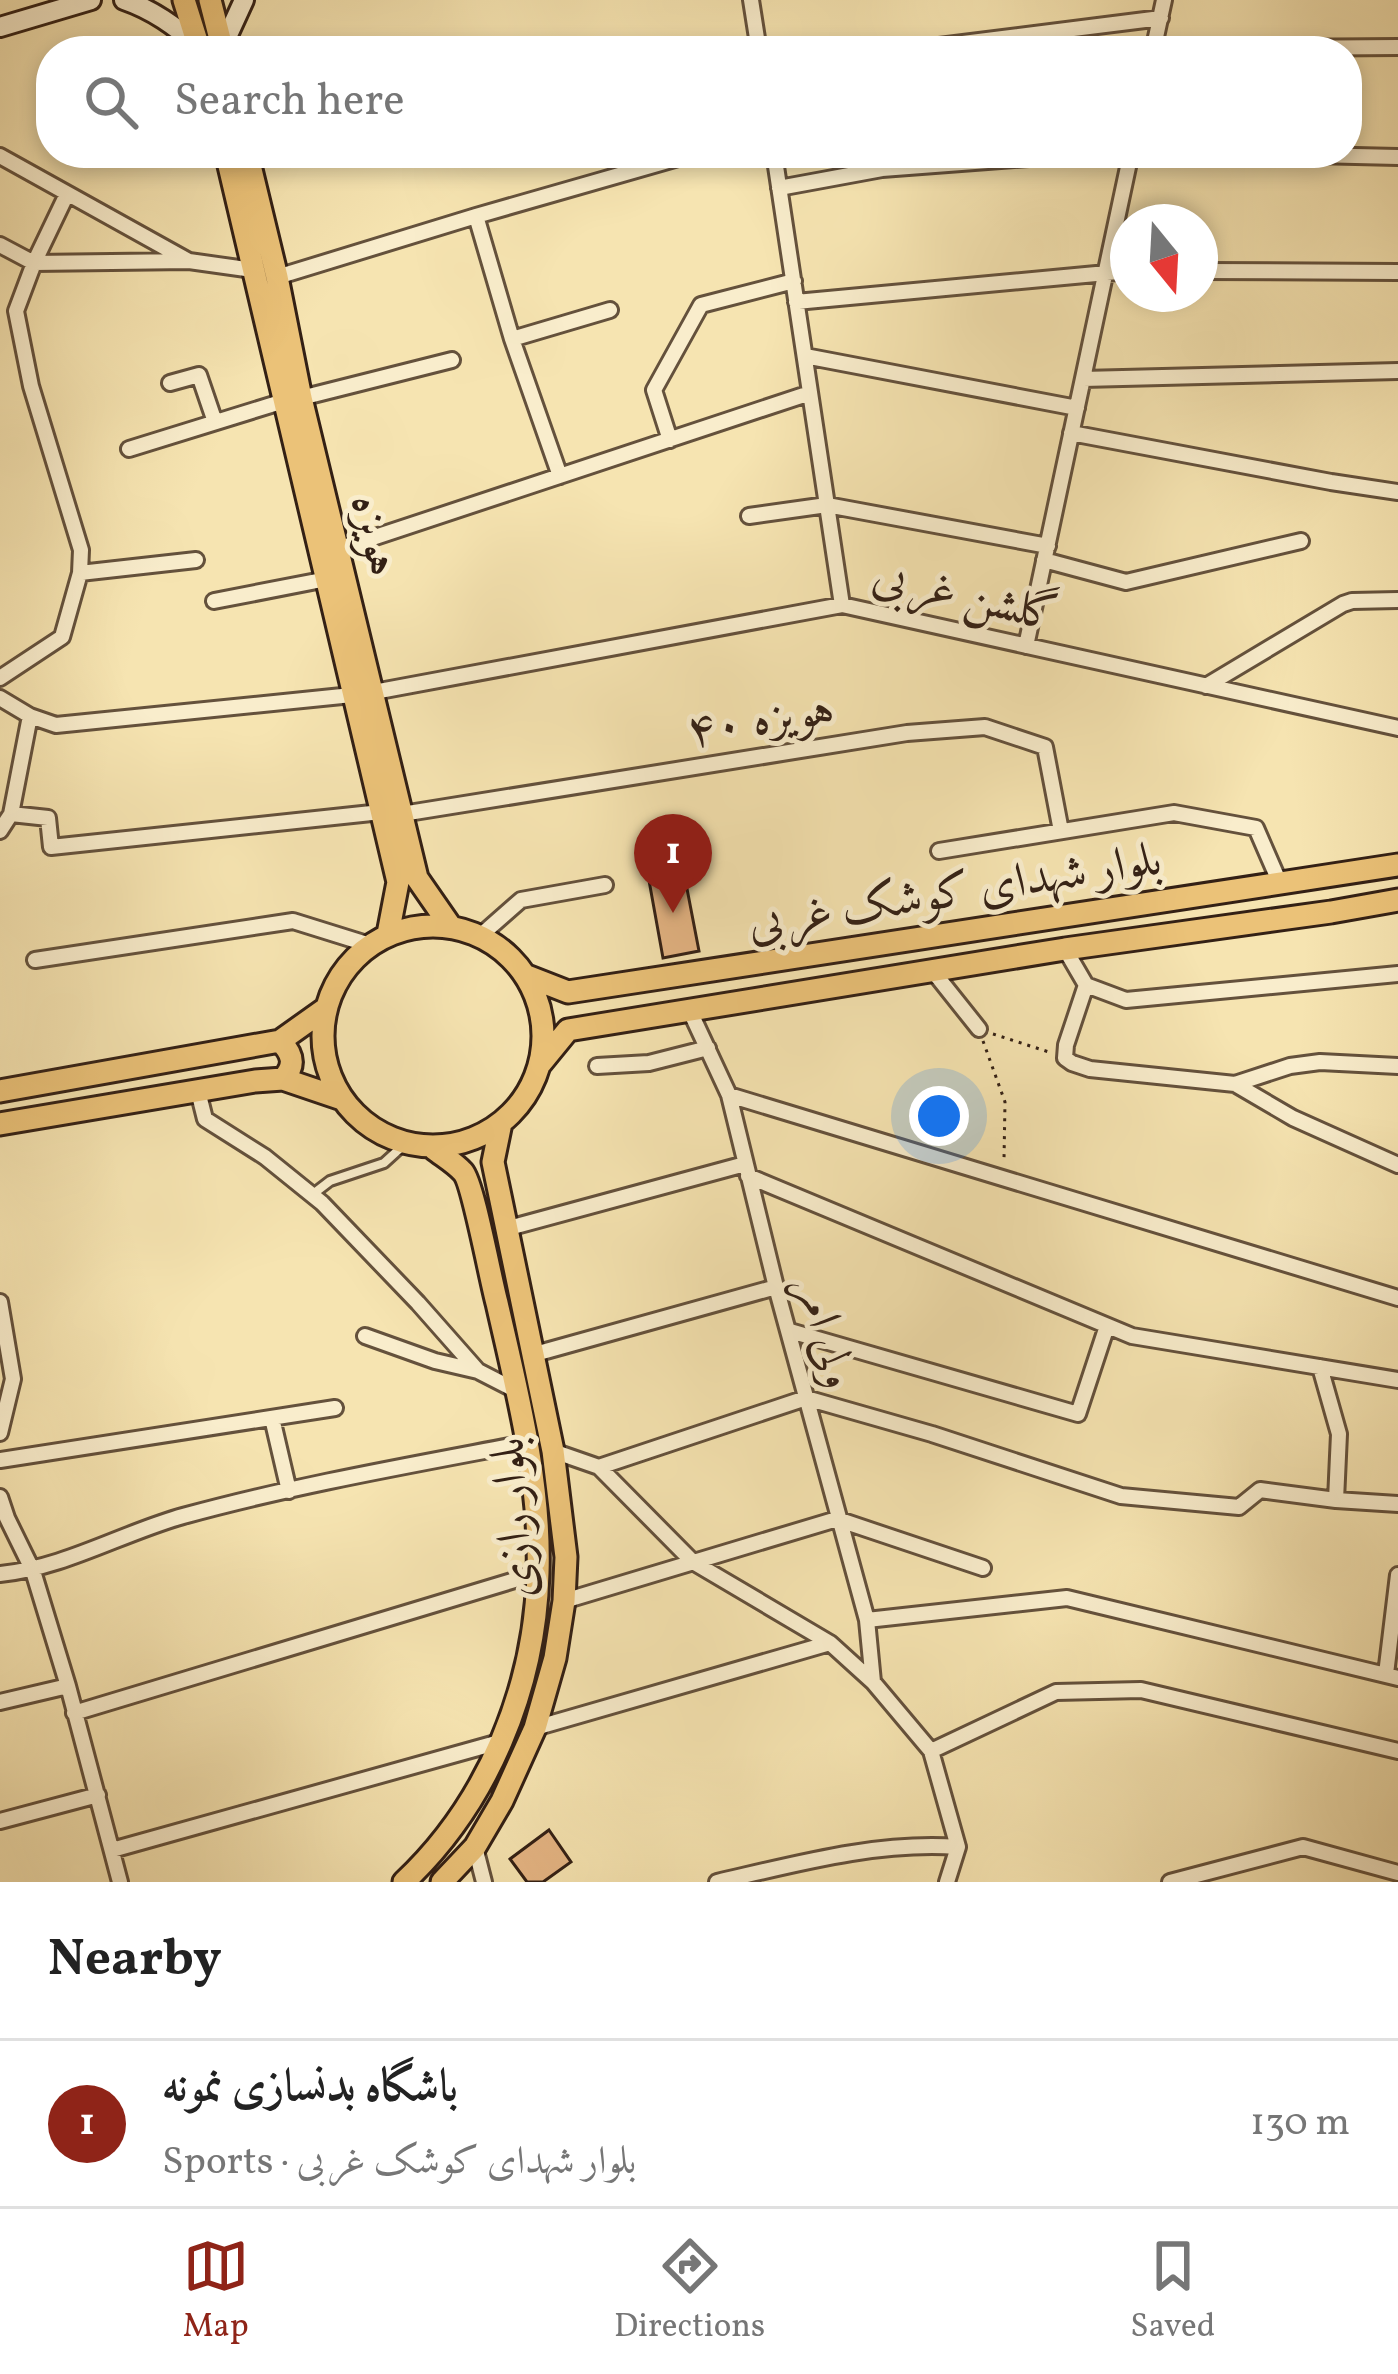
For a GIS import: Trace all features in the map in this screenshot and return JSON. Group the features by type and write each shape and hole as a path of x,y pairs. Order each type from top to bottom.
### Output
{"main road":[{"path":"0,27 91,0"},
{"path":"124,0 191,36"},
{"path":"184,0 204,36"},
{"path":"210,0 211,36"},
{"path":"220,36 244,0"},
{"name":"هویزه","path":"229,168 253,270 339,549 363,694"},
{"name":"هویزه","path":"251,168 277,277 292,400 327,579 363,694 392,813 417,878 451,927"},
{"name":"هویزه","path":"379,940 398,882 392,813"},
{"name":"بلوار شهدای کوشک غربی","path":"526,976 568,992 1398,865"},
{"path":"1322,875 1331,912"},
{"name":"بلوار شهدای کوشک غربی","path":"541,1063 568,1030 1398,900"},
{"path":"425,926 451,927 480,936 506,952 526,976 543,1018 541,1063 526,1096 501,1123 474,1138 434,1149 370,1127 343,1100 329,1073 323,1045 325,1009 334,988 350,964 379,940 425,926"},
{"path":"1,1091 280,1041 325,1009"},
{"path":"280,1041 292,1059 291,1070 283,1079"},
{"path":"0,1124 283,1079 343,1100"},
{"name":"بلوار رازی","path":"442,1882 475,1846 502,1801 535,1728 555,1658 564,1601 566,1557 553,1451 493,1162 501,1123"},
{"name":"بلوار رازی","path":"404,1882 449,1835 503,1741 519,1692 538,1573 533,1477 466,1174 434,1149"}],"street":[{"path":"752,0 757,36"},
{"path":"1157,36 1164,0"},
{"path":"1015,36 1161,17"},
{"path":"1362,47 1398,47"},
{"path":"0,156 189,260"},
{"path":"1362,156 1398,157"},
{"path":"277,277 644,168"},
{"path":"776,168 842,605"},
{"path":"779,188 855,168"},
{"path":"1026,646 1128,168"},
{"path":"0,678 62,637 80,573 82,550 8,313 68,194"},
{"path":"476,216 560,476"},
{"path":"0,245 34,262 189,260 253,270"},
{"path":"796,302 1110,271"},
{"path":"1218,271 1398,272"},
{"path":"670,440 654,390 701,305 794,281"},
{"path":"512,339 610,310"},
{"path":"805,356 1077,408"},
{"path":"129,449 292,400 452,360"},
{"path":"1083,380 1398,371"},
{"path":"170,383 199,375 215,422"},
{"path":"339,549 810,393"},
{"path":"1071,434 1398,492"},
{"path":"749,516 827,505 1046,553 1126,582 1301,541"},
{"path":"80,573 196,560"},
{"path":"214,601 327,579"},
{"path":"1206,686 1343,604 1398,600"},
{"name":"گلشن غربی","path":"30,716 56,725 363,694 842,605 1398,728"},
{"path":"0,698 30,716 11,814 0,831"},
{"name":"هویزه ۴۰","path":"392,813 907,733 985,727 1045,747 1061,831"},
{"path":"11,814 48,818 51,847 392,813"},
{"path":"940,851 1174,813 1256,828 1279,881"},
{"path":"480,936 521,900 605,885"},
{"path":"35,960 293,921 379,940"},
{"path":"1065,949 1086,985 1126,1000 1398,974"},
{"path":"932,970 979,1029"},
{"path":"1086,985 1065,1058 1090,1069 1234,1084 1320,1061 1398,1066"},
{"name":"ولی امر","path":"689,1010 729,1095 867,1620 873,1682"},
{"path":"597,1066 649,1063 708,1048"},
{"path":"0,1078 1,1091"},
{"path":"1234,1084 1293,1118 1398,1165"},
{"path":"198,1091 205,1119 266,1157 311,1195 478,1371"},
{"path":"729,1095 1398,1298"},
{"path":"506,1228 747,1170 1132,1336 1398,1380"},
{"path":"535,1354 776,1287"},
{"path":"0,1302 13,1379 0,1433"},
{"path":"790,1331 1078,1414 1107,1326"},
{"path":"365,1336 478,1371 517,1391"},
{"path":"1320,1367 1340,1434 1336,1500"},
{"path":"599,1467 806,1398 1121,1496 1239,1507 1260,1490 1398,1504"},
{"path":"0,1460 335,1408"},
{"path":"272,1418 289,1491"},
{"path":"0,1574 33,1571 185,1516 526,1443"},
{"path":"553,1451 599,1467 693,1562 830,1643 873,1682 931,1750 958,1847 947,1882"},
{"path":"0,1497 33,1571 120,1882"},
{"path":"564,1601 838,1519 983,1568"},
{"path":"74,1713 538,1573"},
{"path":"867,1620 1067,1598 1392,1676 1398,1575"},
{"path":"535,1728 830,1643"},
{"path":"0,1702 68,1686"},
{"path":"931,1750 1056,1692 1141,1690 1398,1750"},
{"path":"112,1850 503,1741"},
{"path":"0,1821 98,1796"},
{"path":"717,1882 916,1844 958,1847"},
{"path":"475,1846 484,1882"},
{"path":"1170,1882 1303,1847 1380,1875 1398,1873"}],"lane":[{"path":"311,1195 330,1181 384,1163 406,1143"}],"path":[{"path":"979,1029 1065,1058"},
{"path":"979,1029 1005,1102 1004,1180"}],"building":[{"path":"683,868 699,951 663,958 648,875"},
{"path":"549,1830 571,1862 543,1882 527,1882 510,1859"}],"place":[{"name":"باشگاه بدنسازی نمونه","path":"673,913"}]}
